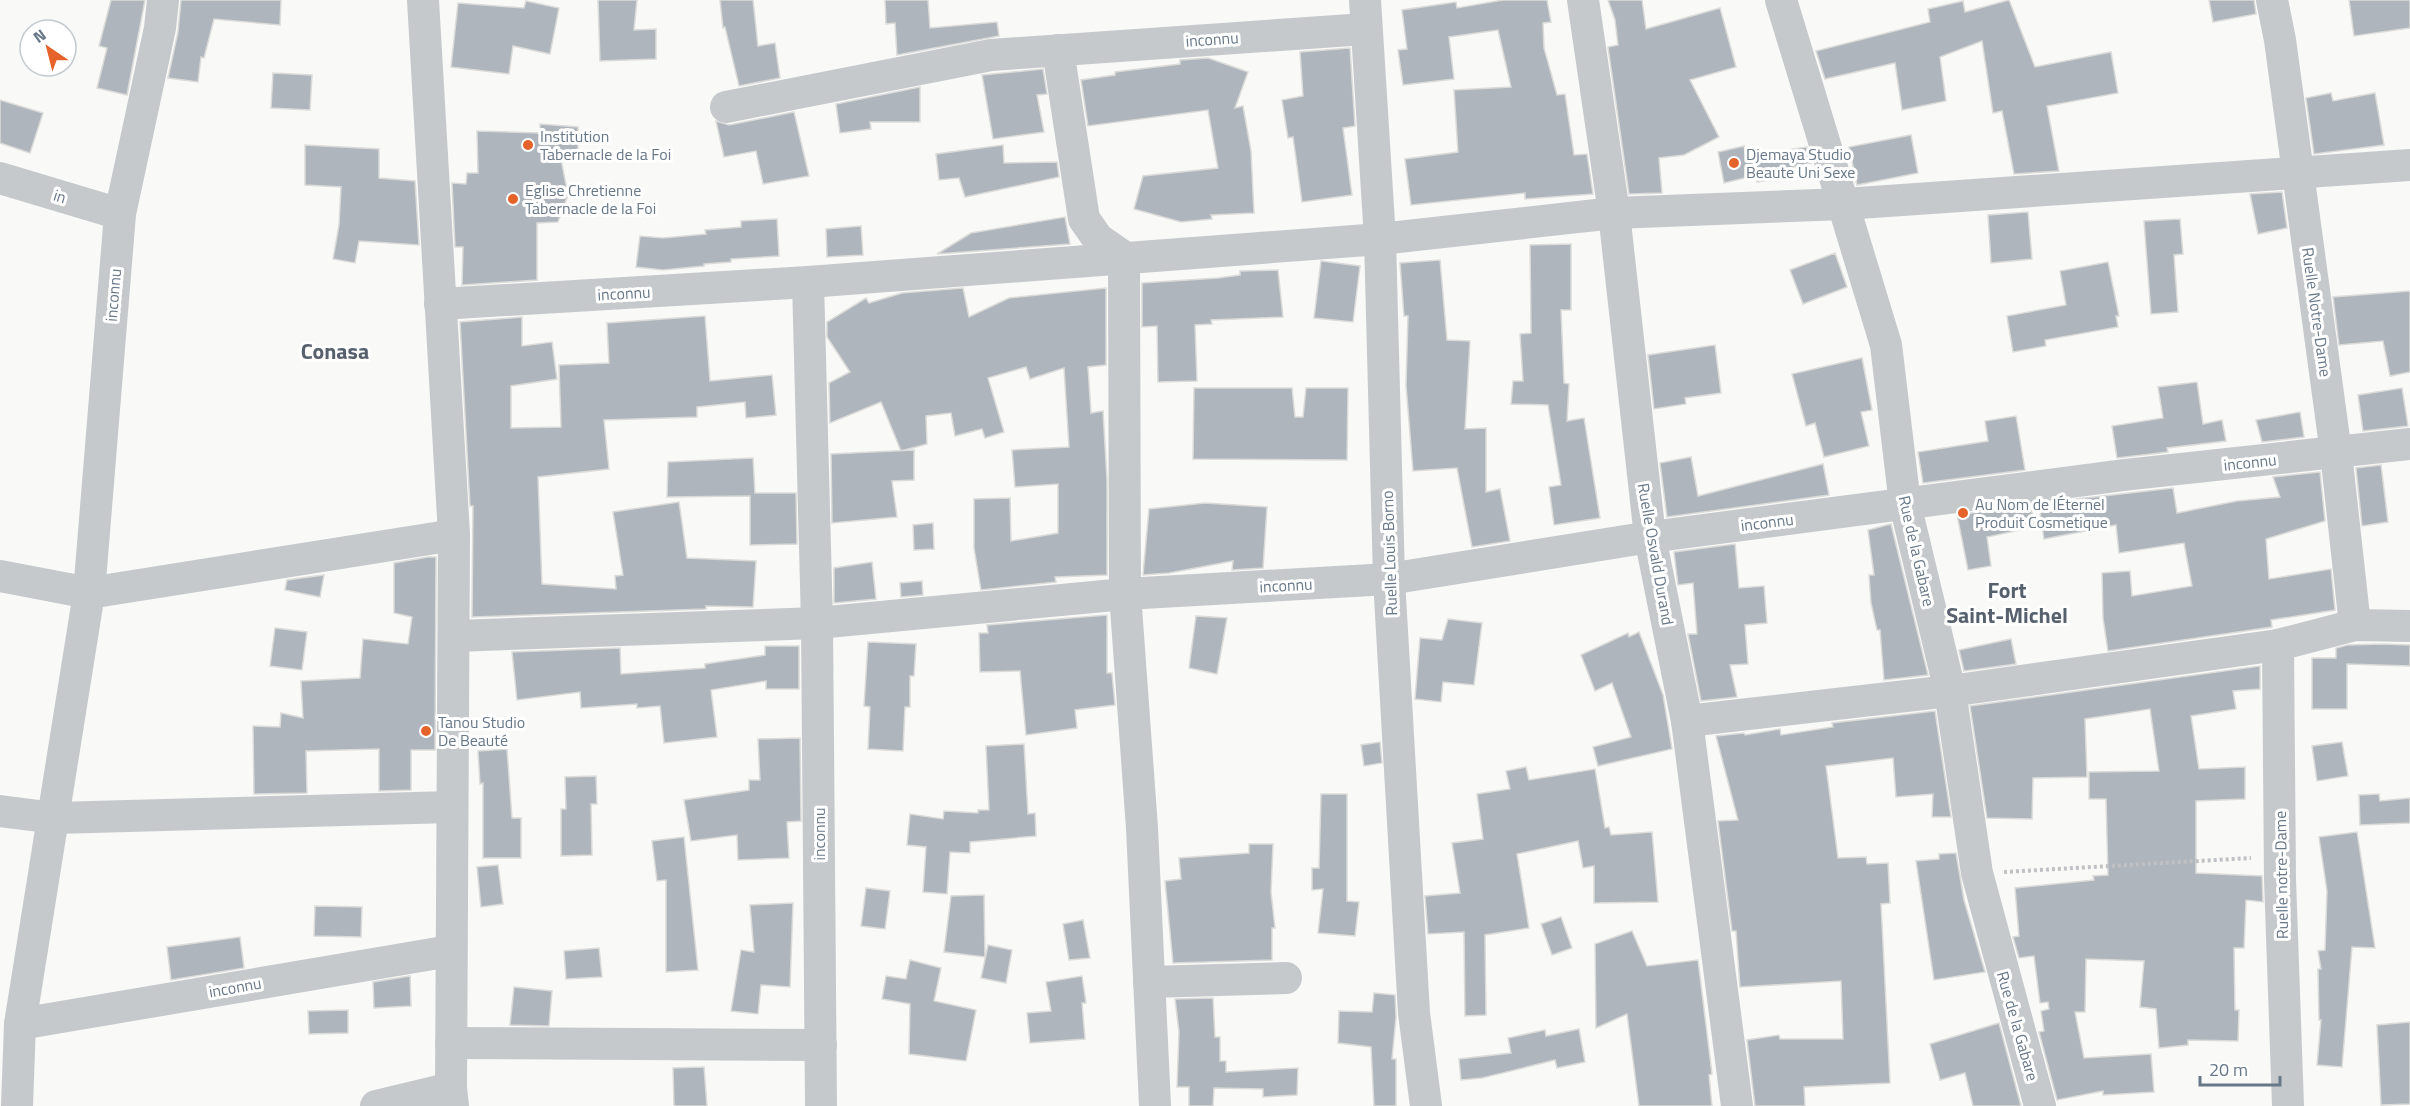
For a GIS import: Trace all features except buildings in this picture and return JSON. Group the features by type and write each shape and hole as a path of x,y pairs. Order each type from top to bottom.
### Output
{"street":[{"name":"inconnu","path":"17,1106 20,1024 55,818 89,593 120,214 163,0"},
{"path":"376,1106 452,1097 450,951 455,636 454,535 423,0"},
{"name":"Ruelle Osvald Durand","path":"1583,0 1614,213 1650,537 1687,721 1737,1106"},
{"name":"Rue de la Gabare","path":"1781,0 1886,345 1905,504 1950,691 1977,873 2040,1106"},
{"name":"Ruelle Notre-Dame","path":"2272,0 2336,453 2355,625"},
{"name":"inconnu","path":"726,107 991,55 1058,50 1365,14"},
{"name":"Ruelle Louis Borno","path":"1365,14 1380,239 1389,579 1414,1013 1426,1106"},
{"path":"1058,50 1084,219 1098,239 1124,257 1125,594 1142,828 1155,1106"},
{"name":"inconnu","path":"440,304 808,282 1380,239 1614,213 1844,204 2410,165"},
{"name":"in","path":"0,178 120,214"},
{"name":"inconnu","path":"808,282 817,623 821,1106"},
{"name":"inconnu","path":"455,636 817,623 1125,594 1389,579 1650,537 2124,475 2410,444"},
{"path":"0,576 89,593 454,535"},
{"path":"1687,721 1950,691 2278,645 2355,625 2410,626"},
{"name":"Ruelle notre-Dame","path":"2278,645 2279,856 2288,1106"},
{"path":"0,811 55,818 452,807"},
{"name":"inconnu","path":"20,1024 450,951"},
{"path":"1149,982 1286,978"},
{"path":"451,1043 821,1045"}],"path":[{"path":"1977,873 2279,856"}],"place":[{"name":"Institution Tabernacle de la Foi","path":"528,145"},
{"name":"Djemaya Studio Beaute Uni Sexe","path":"1734,163"},
{"name":"Eglise Chretienne Tabernacle de la Foi","path":"513,199"},
{"name":"Au Nom de lÉternel Produit Cosmetique","path":"1963,513"},
{"name":"Tanou Studio De Beauté","path":"426,731"}],"district":[{"name":"Conasa","path":"335,351"},
{"name":"Fort Saint-Michel","path":"2007,602"}]}
